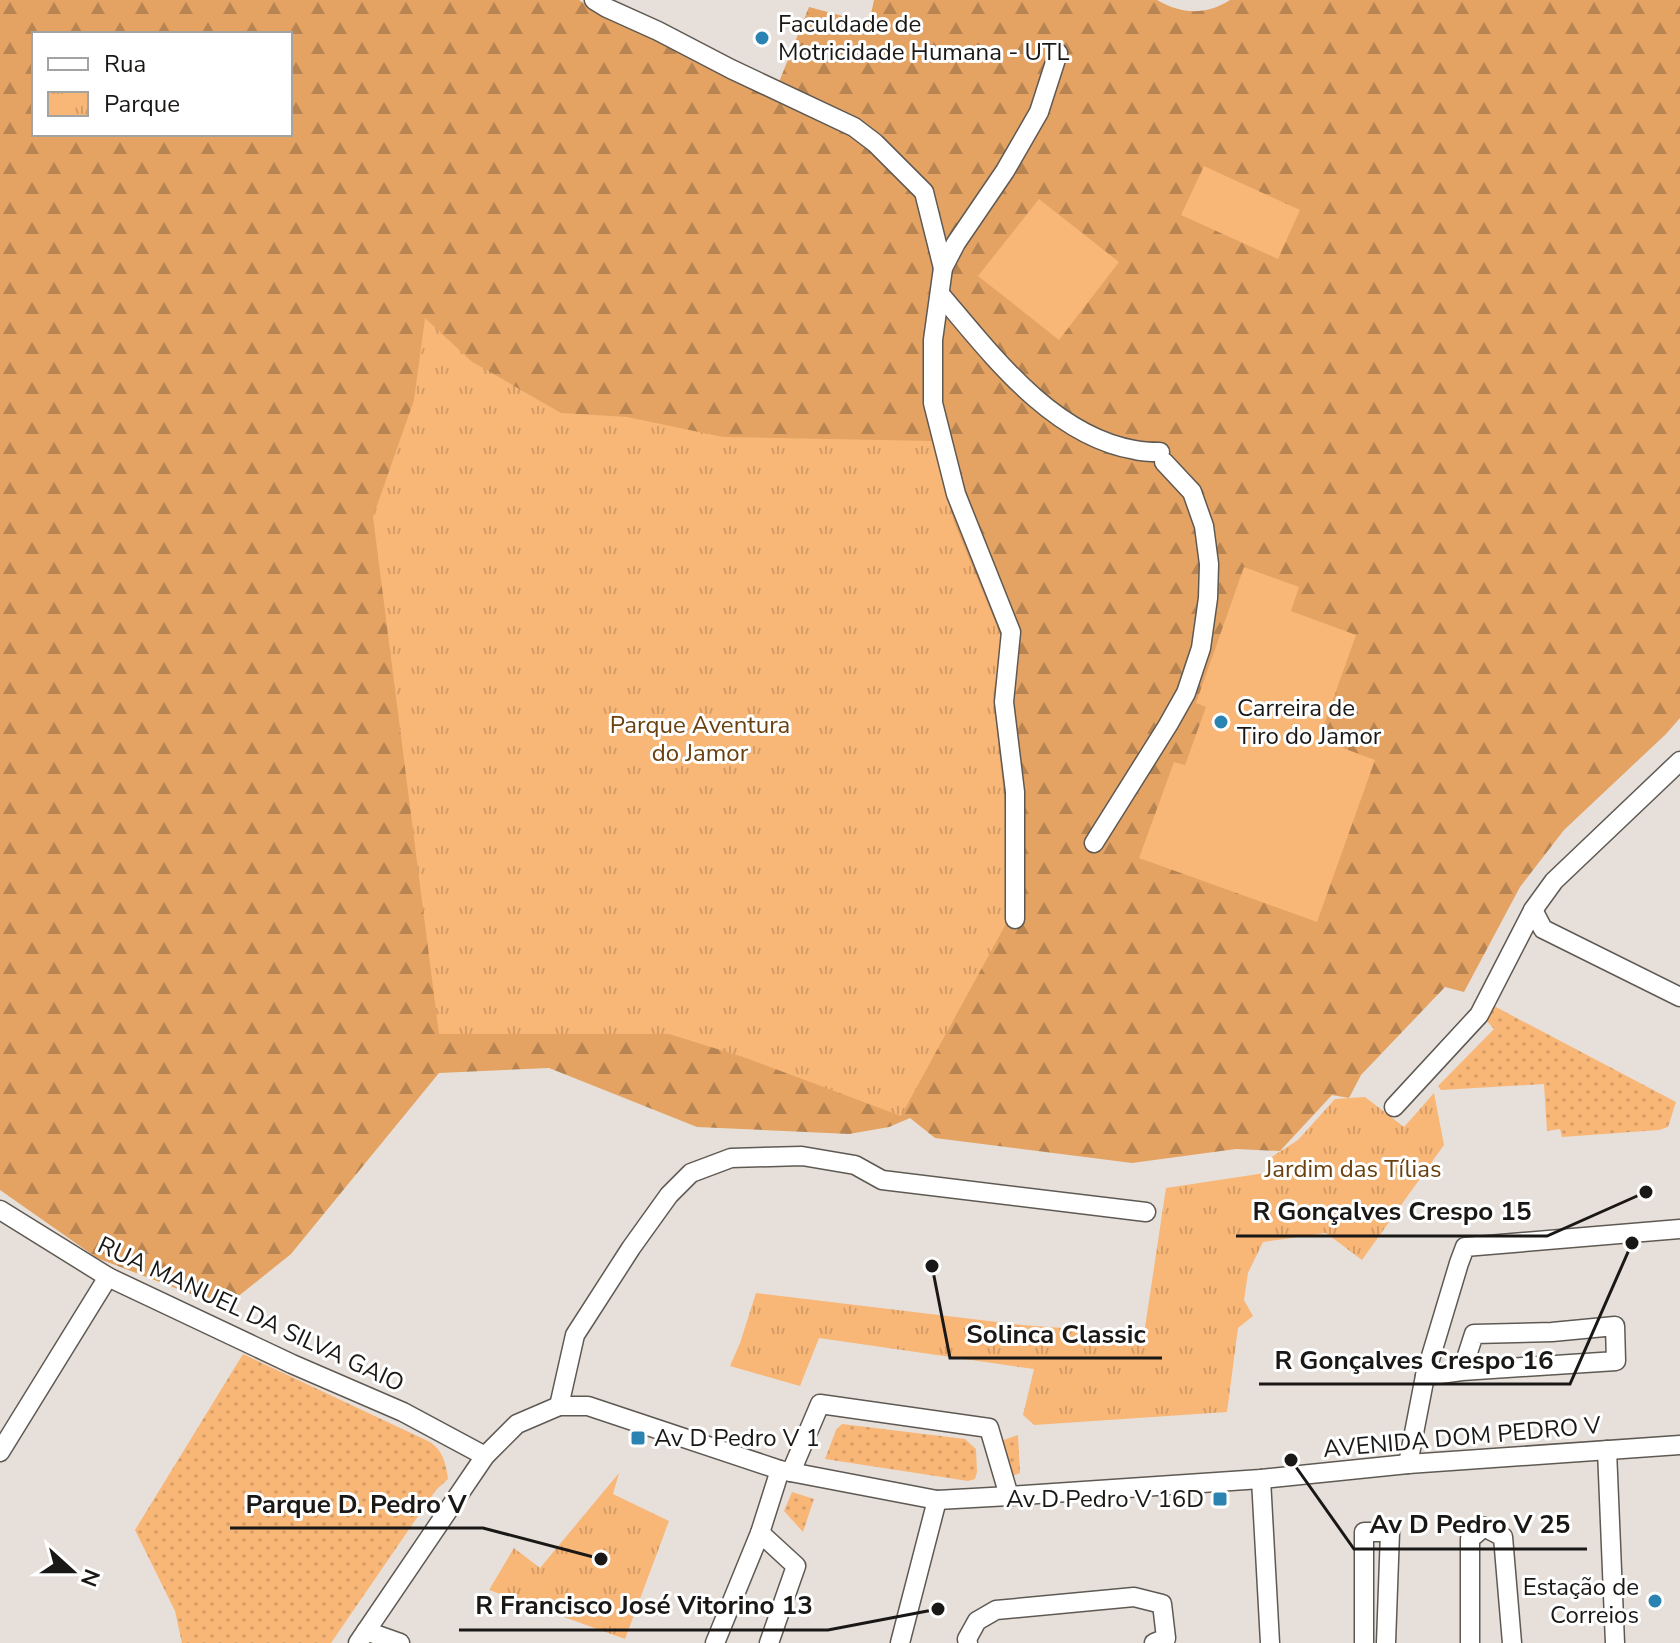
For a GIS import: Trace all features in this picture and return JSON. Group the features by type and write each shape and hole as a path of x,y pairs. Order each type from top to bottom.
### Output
{"street":[{"path":"594,0 854,127 875,143 924,192 943,268 933,340 933,403 956,494 1011,632 1004,702 1015,792 1015,919"},
{"path":"943,268 1039,112 1058,53"},
{"path":"940,294 990,353 1042,405 1072,425 1109,443 1162,457 1192,492 1204,526 1209,564 1208,598 1201,648 1186,693 1094,843"},
{"path":"1394,1107 1479,1015 1533,910 1554,881 1680,761"},
{"path":"1533,910 1543,929 1680,997"},
{"path":"400,1643 362,1637 485,1456 517,1424 559,1406 575,1335 631,1248 669,1195 691,1173 731,1158 802,1156 855,1165 882,1180 1146,1212"},
{"name":"RUA MANUEL DA SILVA GAIO","path":"0,1210 108,1277 292,1364 403,1412 485,1456"},
{"path":"1408,1464 1425,1376 1465,1247 1676,1229"},
{"path":"0,1452 108,1277"},
{"path":"1425,1376 1616,1361 1615,1326 1552,1332 1474,1334 1462,1371"},
{"path":"715,1643 786,1471 820,1404 989,1428 1009,1496"},
{"name":"AVENIDA DOM PEDRO V","path":"559,1406 588,1406 786,1471 937,1500 1261,1479 1408,1464 1680,1445"},
{"path":"1607,1450 1615,1643"},
{"path":"1261,1479 1270,1643"},
{"path":"900,1643 937,1500"},
{"path":"1470,1643 1470,1539 1484,1527 1503,1537 1512,1643"},
{"path":"1364,1643 1364,1532 1390,1532 1386,1643"},
{"path":"760,1533 796,1566 769,1643"},
{"path":"968,1643 967,1639 977,1621 996,1610 1134,1597 1162,1604 1166,1638 1154,1643"}],"green space":[{"path":"0,0 579,0 606,17 775,92 809,7 869,23 874,0 1157,0 1175,8 1202,11 1230,0 1680,0 1680,718 1564,830 1520,887 1464,992 1445,987 1361,1075 1349,1098 1332,1095 1280,1151 1236,1149 1132,1163 935,1138 910,1118 889,1127 849,1134 697,1127 549,1068 439,1073 291,1254 225,1307 97,1258 0,1190"},
{"path":"1204,166 1300,210 1278,259 1181,215"},
{"path":"1039,199 1119,262 1059,340 978,276"},
{"name":"Parque Aventura do Jamor","path":"425,318 471,361 561,413 627,417 723,437 933,441 954,522 1003,641 993,694 1008,834 1007,922 901,1116 743,1057 669,1034 439,1034 373,517 414,400"},
{"path":"1244,567 1299,587 1291,611 1356,635 1319,739 1375,760 1317,922 1139,858 1174,762 1185,765 1206,707 1196,703"},
{"path":"1494,1006 1676,1102 1668,1127 1562,1137 1560,1129 1547,1131 1544,1084 1441,1090 1438,1086 1494,1029 1486,1020"},
{"name":"Jardim das Tílias","path":"1434,1093 1444,1145 1362,1260 1326,1233 1263,1242 1248,1273 1244,1300 1253,1316 1238,1328 1227,1412 1034,1425 1023,1415 1034,1369 819,1338 800,1386 730,1366 756,1293 1022,1325 1144,1334 1166,1188 1265,1173 1267,1160 1298,1140 1335,1099 1365,1097 1404,1127"},
{"path":"243,1354 430,1442 441,1453 445,1463 448,1479 436,1490 331,1643 182,1643 175,1611 135,1530"},
{"path":"842,1424 965,1439 976,1449 975,1479 968,1481 825,1459 836,1430"},
{"path":"1018,1435 1020,1473 1010,1477 998,1442"},
{"path":"619,1473 613,1494 669,1521 625,1639 489,1590 514,1548 540,1568"},
{"path":"792,1492 814,1499 803,1532 784,1511"}],"place":[{"name":"Faculdade de Motricidade Humana - UTL","path":"762,38"},
{"name":"Carreira de Tiro do Jamor","path":"1221,722"},
{"name":"R Gonçalves Crespo 15","path":"1646,1192"},
{"name":"R Gonçalves Crespo 16","path":"1632,1243"},
{"name":"Solinca Classic","path":"932,1266"},
{"name":"Av D Pedro V 1","path":"638,1438"},
{"name":"Av D Pedro V 25","path":"1291,1460"},
{"name":"Av D Pedro V 16D","path":"1220,1499"},
{"name":"Parque D. Pedro V","path":"601,1559"},
{"name":"Estação de Correios","path":"1655,1601"},
{"name":"R Francisco José Vitorino 13","path":"938,1609"}]}
